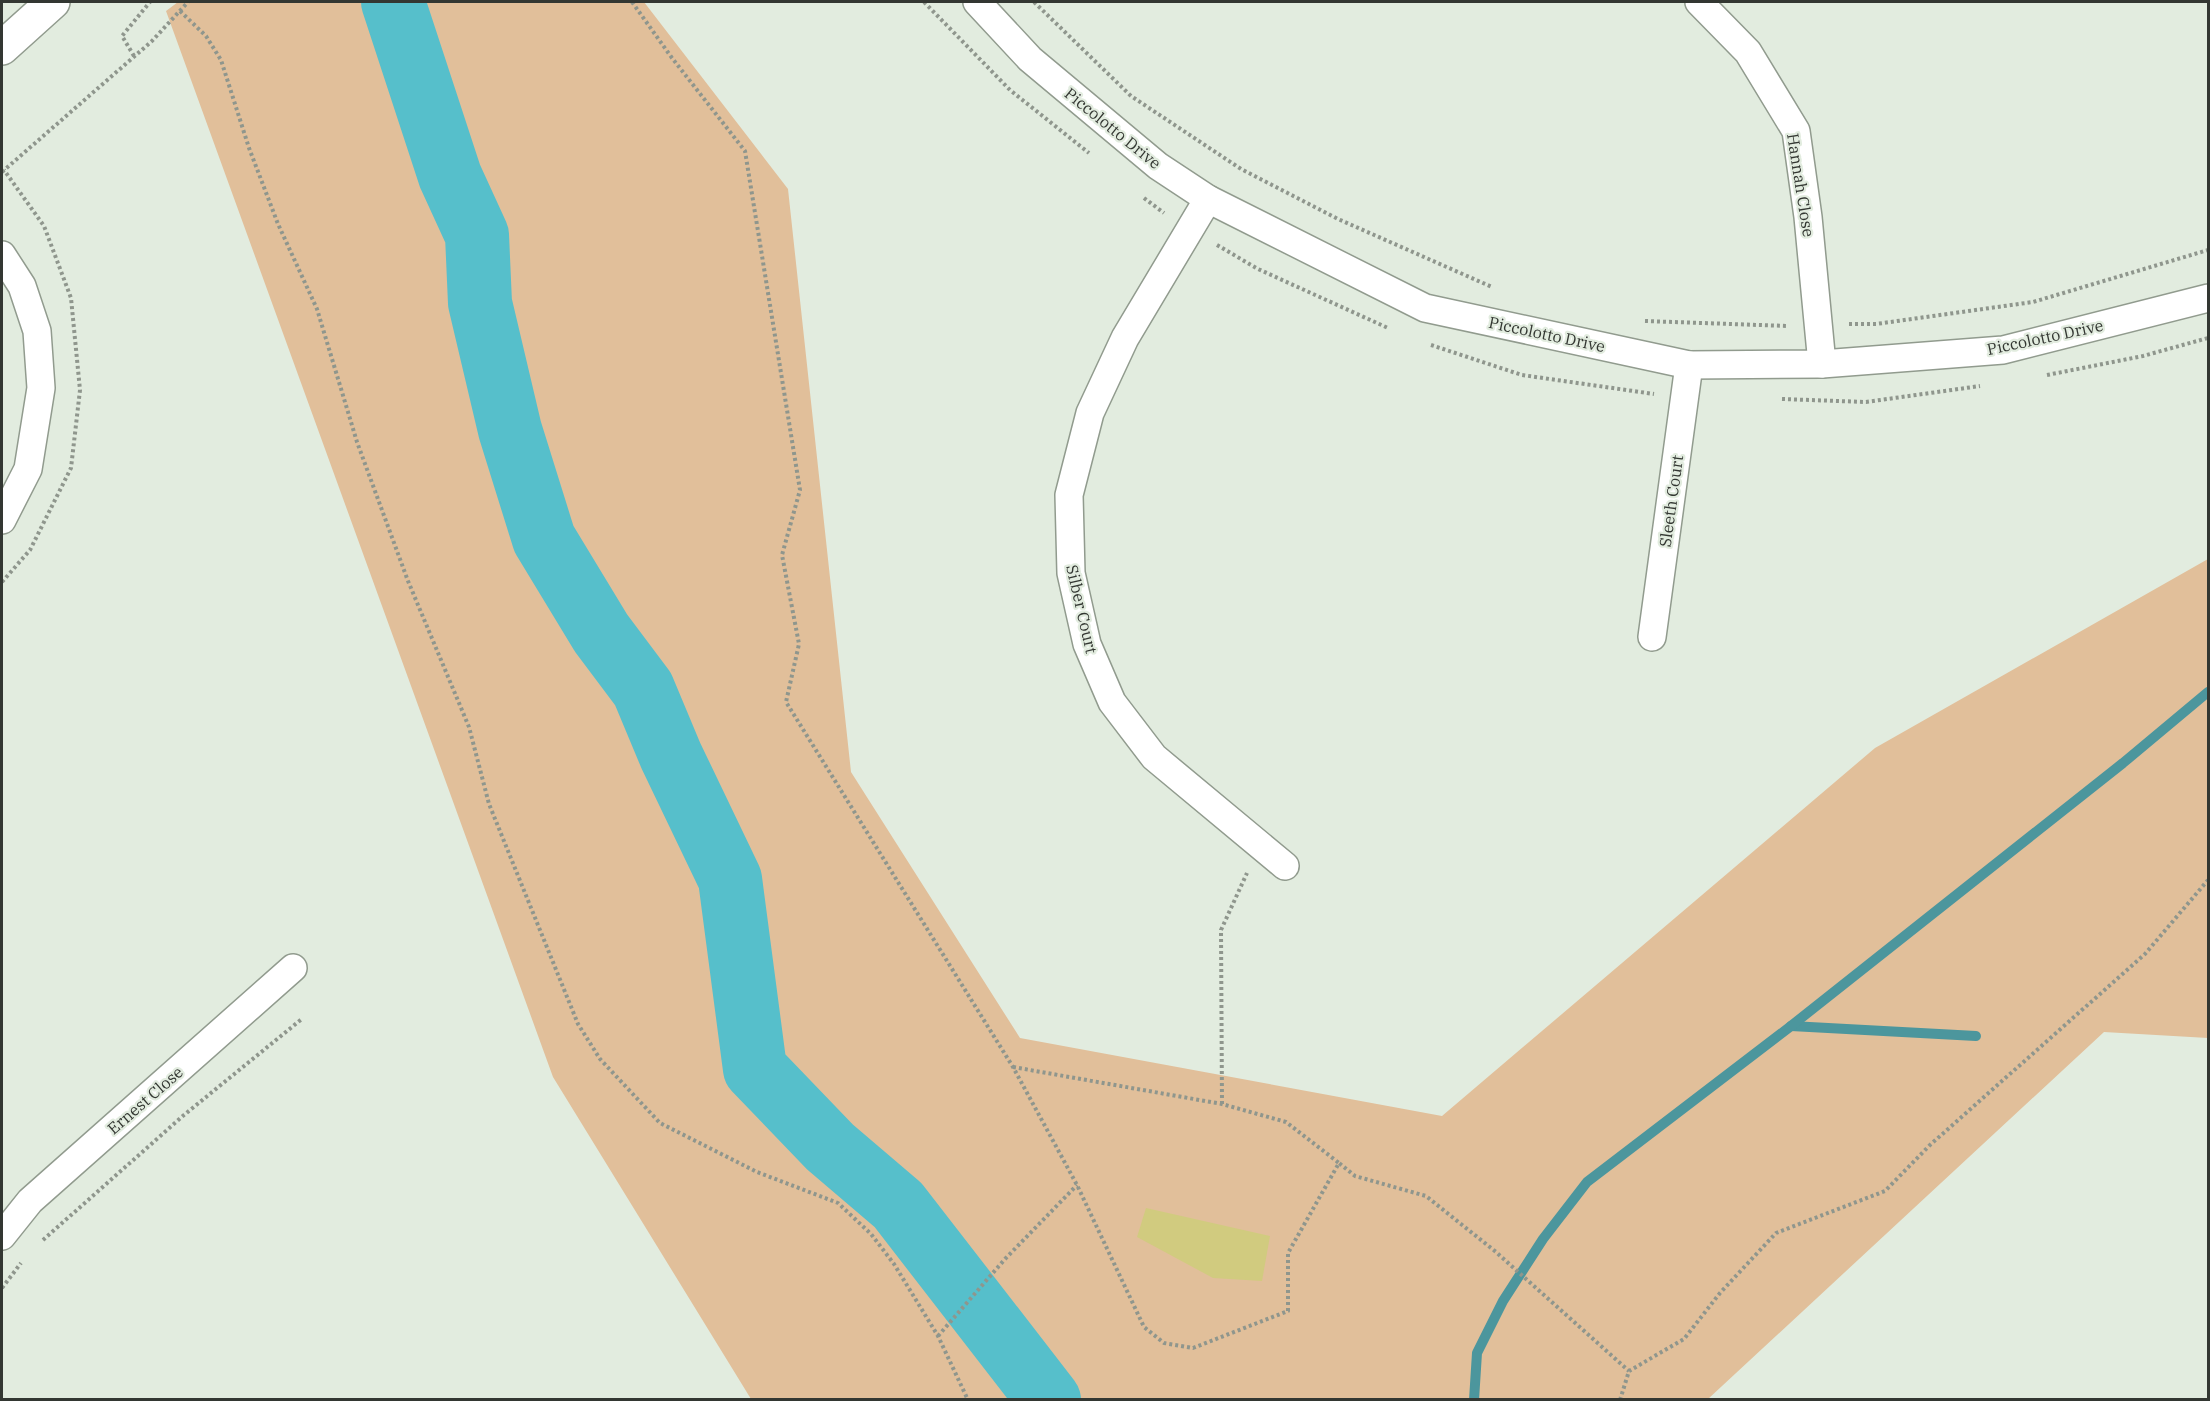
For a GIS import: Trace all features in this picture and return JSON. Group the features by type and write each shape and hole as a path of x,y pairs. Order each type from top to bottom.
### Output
{"street":[{"path":"2,48 53,2"},
{"name":"Piccolotto Drive","path":"977,2 1030,59 1158,166 1208,198 1425,308 1689,365 1822,364 2002,350 2208,298"},
{"name":"Hannah Close","path":"1699,2 1748,52 1796,131 1808,217 1822,364"},
{"name":"Silber Court","path":"1208,198 1125,338 1090,413 1069,495 1071,573 1087,645 1112,702 1154,757 1285,866"},
{"path":"2,255 22,286 37,331 41,388 28,469 2,520"},
{"name":"Sleeth Court","path":"1653,637 1689,365"},
{"name":"Ernest Close","path":"2,1236 30,1201 293,968"}],"path":[{"path":"134,56 122,36 150,2"},
{"path":"2,172 134,56 188,2"},
{"path":"632,2 672,58 745,151 800,490 782,555 799,644 786,702 1013,1067 1077,1185 1143,1327 1164,1343 1193,1348 1288,1311 1288,1253 1339,1162"},
{"path":"1034,2 1131,96 1241,169 1338,219 1500,291"},
{"path":"180,11 206,36 221,60 249,148 274,213 317,309 357,442 400,559 469,727 489,804 578,1024 600,1059 660,1124 757,1172 838,1203 872,1234 894,1264 938,1336 968,1400"},
{"path":"1640,320 1766,326 1875,324 2033,302 2208,250"},
{"path":"1222,1104 1221,930 1260,846"},
{"path":"1620,1400 1629,1371 1684,1340 1719,1293 1776,1233 1885,1191 1930,1145 2145,954 2208,880"},
{"path":"38,1244 184,1115 303,1018"},
{"path":"1013,1067 1222,1104 1286,1122 1355,1176 1426,1196 1496,1252 1629,1371"},
{"path":"938,1336 1005,1259 1077,1185"},
{"path":"2,1288 23,1261"}],"shaded area":[{"path":"178,2 644,2 788,189 851,772 1020,1038 1442,1116 1875,748 2208,559 2208,1038 2104,1032 1708,1399 751,1399 553,1077 166,11"}],"building":[{"path":"1146,1208 1270,1236 1262,1281 1213,1278 1137,1237"}],"waterway":[{"path":"393,2 450,176 477,235 480,303 510,430 544,539 601,633 643,689 671,756 730,879 755,1069 830,1147 898,1205 1049,1400"},
{"path":"1474,1400 1477,1353 1503,1301 1543,1239 1587,1182 1791,1026 2123,763 2208,692"},
{"path":"1791,1026 1976,1036"}]}
